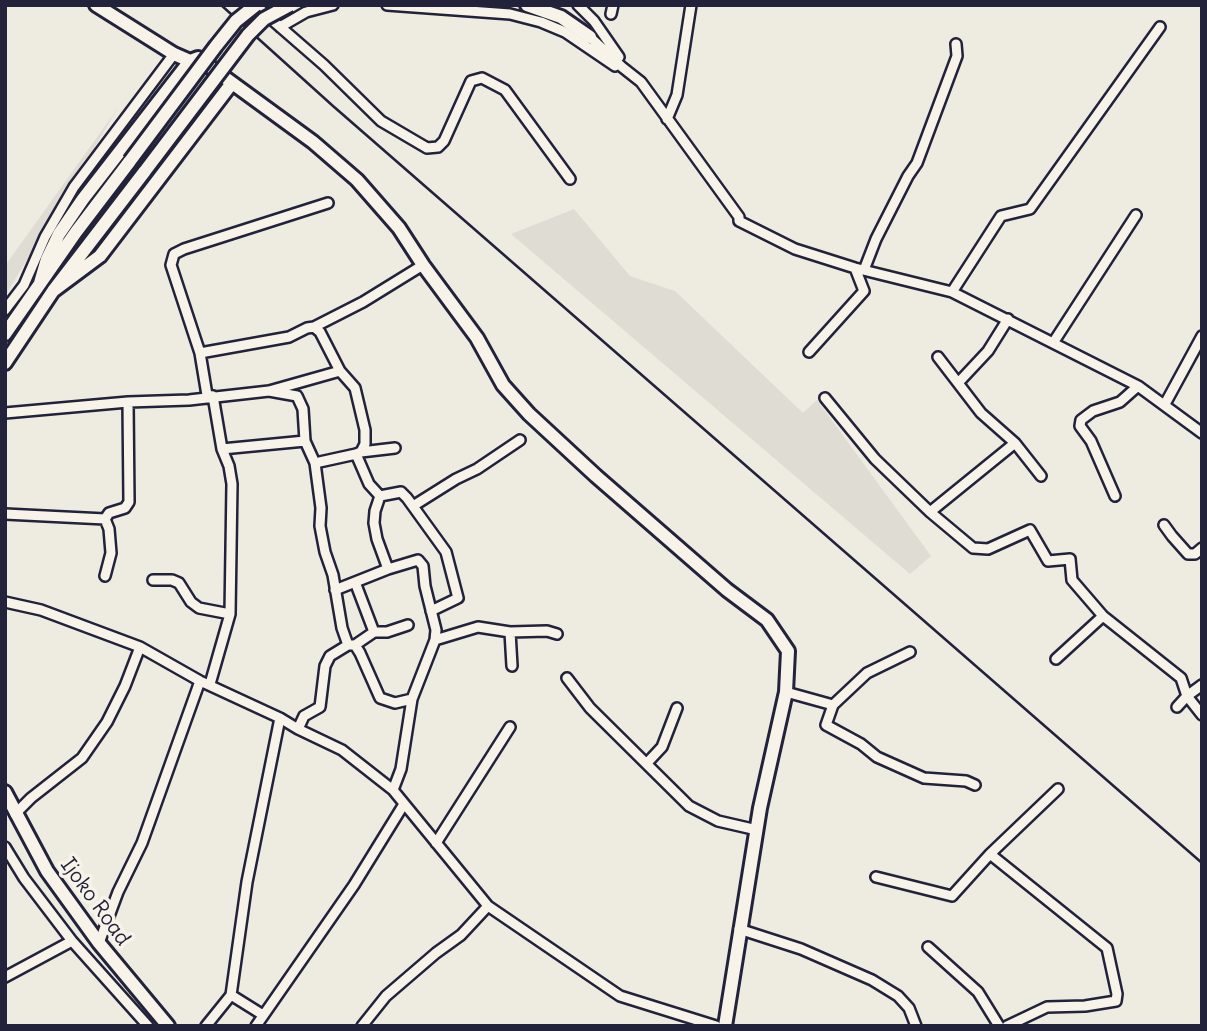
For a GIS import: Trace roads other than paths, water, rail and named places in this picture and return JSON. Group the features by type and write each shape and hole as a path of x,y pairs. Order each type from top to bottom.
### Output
{"street":[{"path":"96,5 174,54 190,61"},
{"path":"5,334 216,46 236,21 256,5 382,121 427,148 438,147 444,141 471,81 482,78 505,90 570,178"},
{"path":"5,363 53,291 248,35 264,19 290,5"},
{"path":"280,27 306,12 333,5"},
{"path":"387,5 510,14 541,22 565,32 641,82"},
{"path":"527,5 561,17 590,37"},
{"path":"558,5 641,82"},
{"path":"578,5 594,22 612,50 641,82 739,217 739,222 795,249 860,269 952,292 1138,386 1202,433"},
{"path":"667,119 677,95 691,5"},
{"path":"952,292 1001,216 1030,209 1160,27"},
{"path":"808,352 864,291 860,269 917,163 957,56 956,44"},
{"path":"5,310 24,285 45,237 74,187 174,54"},
{"path":"40,283 47,259 59,234 83,199 190,61 198,58 313,142 356,180 399,228 422,265 477,338 503,385 528,414 717,581 767,620 788,651 786,692 757,830 725,1026"},
{"path":"53,291 100,256 232,83"},
{"path":"213,396 206,395 200,353 171,265 174,254 328,202"},
{"path":"1053,343 1136,215"},
{"path":"200,353 289,337 363,302 422,265"},
{"path":"960,382 988,351 1008,319"},
{"path":"314,327 320,331 340,371 355,388 365,430 365,444 358,453"},
{"path":"1165,404 1202,336"},
{"path":"938,357 981,412 1015,443 1041,476"},
{"path":"5,413 128,402 189,400 269,391 340,371"},
{"path":"1115,496 1091,441 1080,426 1081,420 1093,411 1120,402 1138,386"},
{"path":"269,391 297,396 303,409 305,441 315,463 321,508 320,526 342,628 380,698 395,702 412,699"},
{"path":"99,943 118,892 142,843 230,614 232,484 222,449 213,396"},
{"path":"825,398 875,459 930,512 973,548 988,549 1030,530 1048,561 1070,559 1072,580 1103,616 1181,678 1187,696 1202,715"},
{"path":"105,519 109,513 125,508 129,502 128,402"},
{"path":"413,506 456,479 477,470 520,440"},
{"path":"222,449 305,441"},
{"path":"930,512 1015,443"},
{"path":"315,463 395,447"},
{"path":"358,453 366,480 380,496"},
{"path":"380,496 401,492 446,552 458,598 431,611"},
{"path":"380,496 374,523 388,569"},
{"path":"5,514 105,519"},
{"path":"105,519 109,529 111,553 105,576"},
{"path":"1164,525 1188,554 1195,554 1202,548"},
{"path":"335,590 418,560 423,566 436,629 435,640 412,699 401,769 393,790"},
{"path":"153,580 180,583 191,603 199,608 230,614"},
{"path":"355,582 374,632"},
{"path":"5,602 41,610 140,647 342,750 393,790 488,906 620,996 716,1026"},
{"path":"1056,659 1103,616"},
{"path":"298,729 304,716 320,707 325,666 330,656 374,632 387,632 408,625"},
{"path":"435,640 478,627 510,632 547,631 557,634"},
{"path":"510,632 512,666"},
{"path":"15,814 82,758 107,722 140,647"},
{"path":"910,652 867,673 832,705 826,725 877,757 924,778 966,781 975,785"},
{"path":"567,678 590,708 689,806 718,821 757,830"},
{"path":"1177,707 1202,685"},
{"path":"786,692 832,705"},
{"path":"647,763 662,747 677,709"},
{"path":"206,1026 231,995 247,881 280,718"},
{"path":"436,843 510,727"},
{"path":"876,877 952,896 1058,789"},
{"name":"Ijoko Road","path":"5,792 47,871 99,943 168,1026"},
{"path":"256,1026 354,885 404,804"},
{"path":"5,848 24,878 72,941 148,1026"},
{"path":"990,855 1107,948 1117,994 1116,1001 1085,1006 1048,1007 1007,1026"},
{"path":"362,1026 386,996 461,935 488,906"},
{"path":"739,929 801,949 872,980 904,1002 916,1026"},
{"path":"5,977 72,941"},
{"path":"928,947 978,992 999,1026"},
{"path":"231,995 263,1015"}],"railway":[{"path":"221,5 333,106 1202,863"}]}
